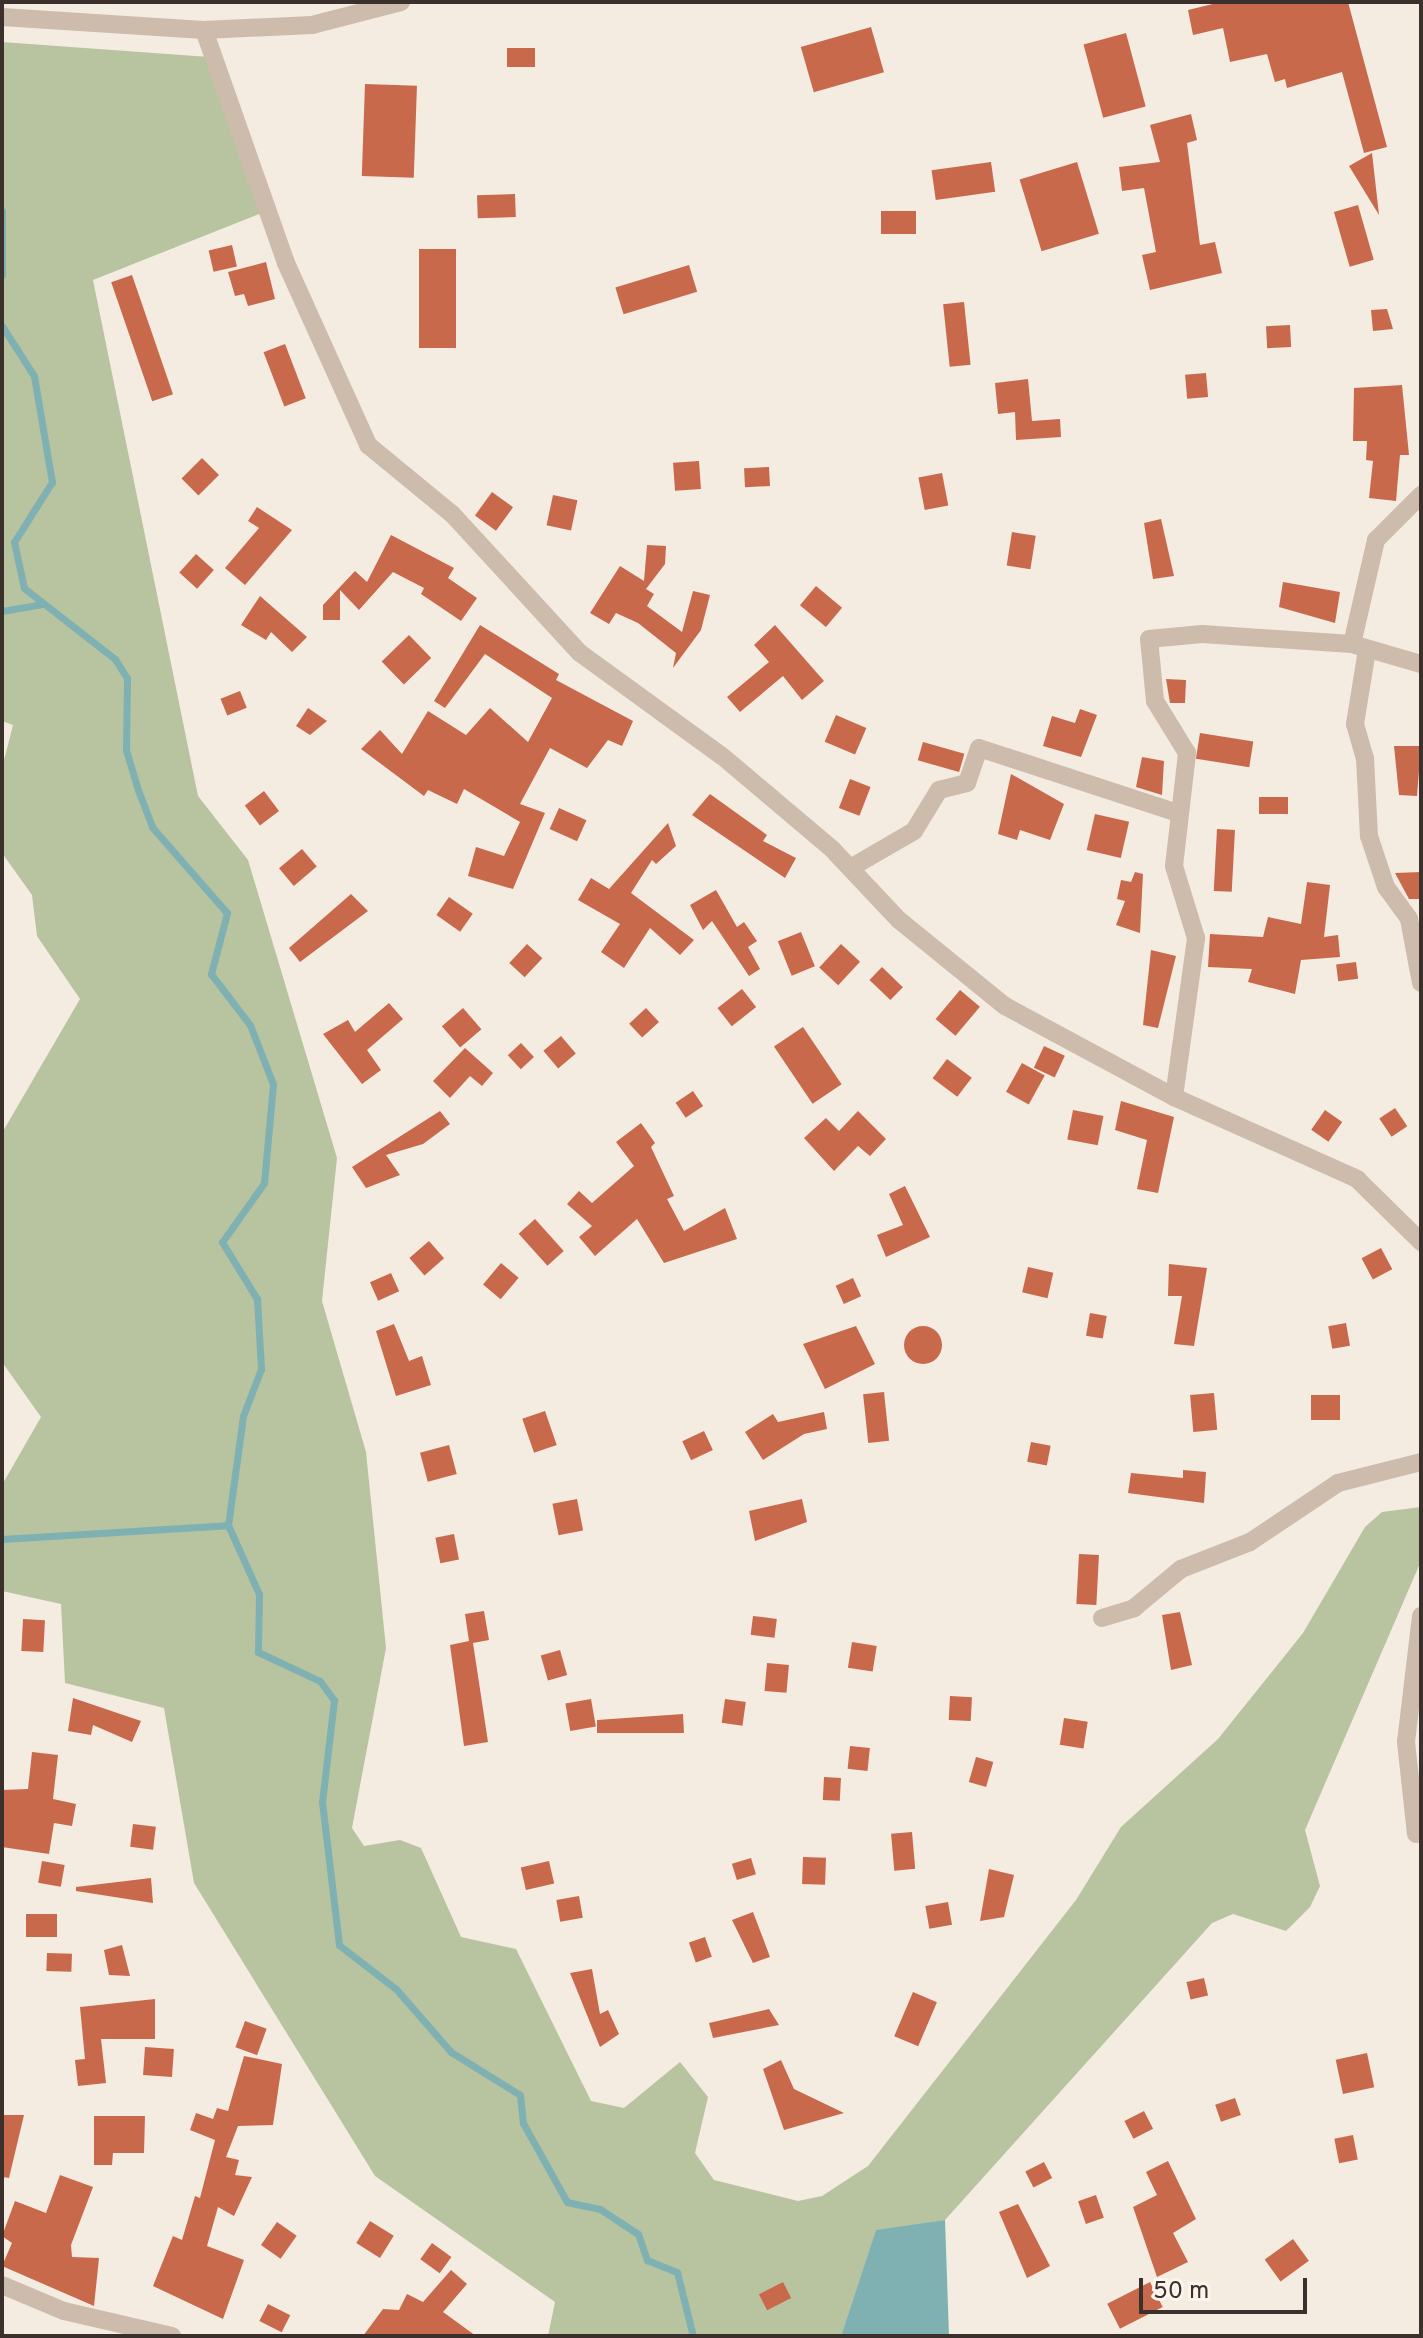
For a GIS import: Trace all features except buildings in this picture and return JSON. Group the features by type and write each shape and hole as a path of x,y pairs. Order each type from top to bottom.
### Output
{"street":[{"path":"2,17 204,30 312,25 401,2"},
{"path":"204,30 286,263 368,445 462,525 580,653 722,756 852,867 899,920 1005,1006 1174,1097 1357,1179 1421,1242"},
{"path":"1421,495 1376,540 1360,647 1355,724 1365,758 1369,836 1386,887 1409,919 1421,983"},
{"path":"1174,1097 1196,938 1174,866 1178,813 1189,782 1187,753 1155,701 1149,639 1202,634 1360,647 1421,664"},
{"path":"852,867 914,831 939,790 967,783 979,748 1178,813"},
{"path":"1102,1618 1134,1608 1181,1569 1250,1542 1338,1483 1421,1462"},
{"path":"1416,1834 1406,1742 1421,1616"},
{"path":"2,2285 116,2329 172,2336"}],"green space":[{"path":"2,42 209,57 264,212 93,280 198,796 248,860 337,1158 322,1301 366,1452 386,1648 352,1828 364,1846 400,1840 421,1848 461,1937 516,1949 591,2101 624,2108 680,2062 708,2097 695,2153 714,2180 798,2201 822,2196 868,2166 1076,1900 1121,1827 1218,1739 1303,1633 1365,1527 1382,1512 1421,1507 1421,1561 1305,1830 1320,1886 1310,1907 1286,1931 1233,1914 1212,1923 945,2220 876,2231 841,2336 548,2336 555,2302 375,2176 194,1883 164,1708 65,1683 61,1604 2,1591 2,1485 41,1417 2,1362 2,1133 80,999 37,936 32,895 2,853 2,768 13,725 2,721"}],"water":[{"path":"945,2220 949,2336 841,2336 876,2230"}],"waterway":[{"path":"2,211 2,275"},
{"path":"2,326 34,376 52,482 14,542 24,588 115,659 127,678 126,750 138,790 152,827 227,913 211,974 250,1025 273,1084 264,1183 222,1242 257,1299 261,1369 243,1416 228,1525 259,1594 258,1652 320,1681 334,1700 322,1802 339,1945 396,1989 451,2052 520,2095 523,2123 567,2202 600,2209 638,2234 647,2260 677,2272 693,2336"},
{"path":"2,611 43,604"},
{"path":"2,1539 228,1525"}]}
